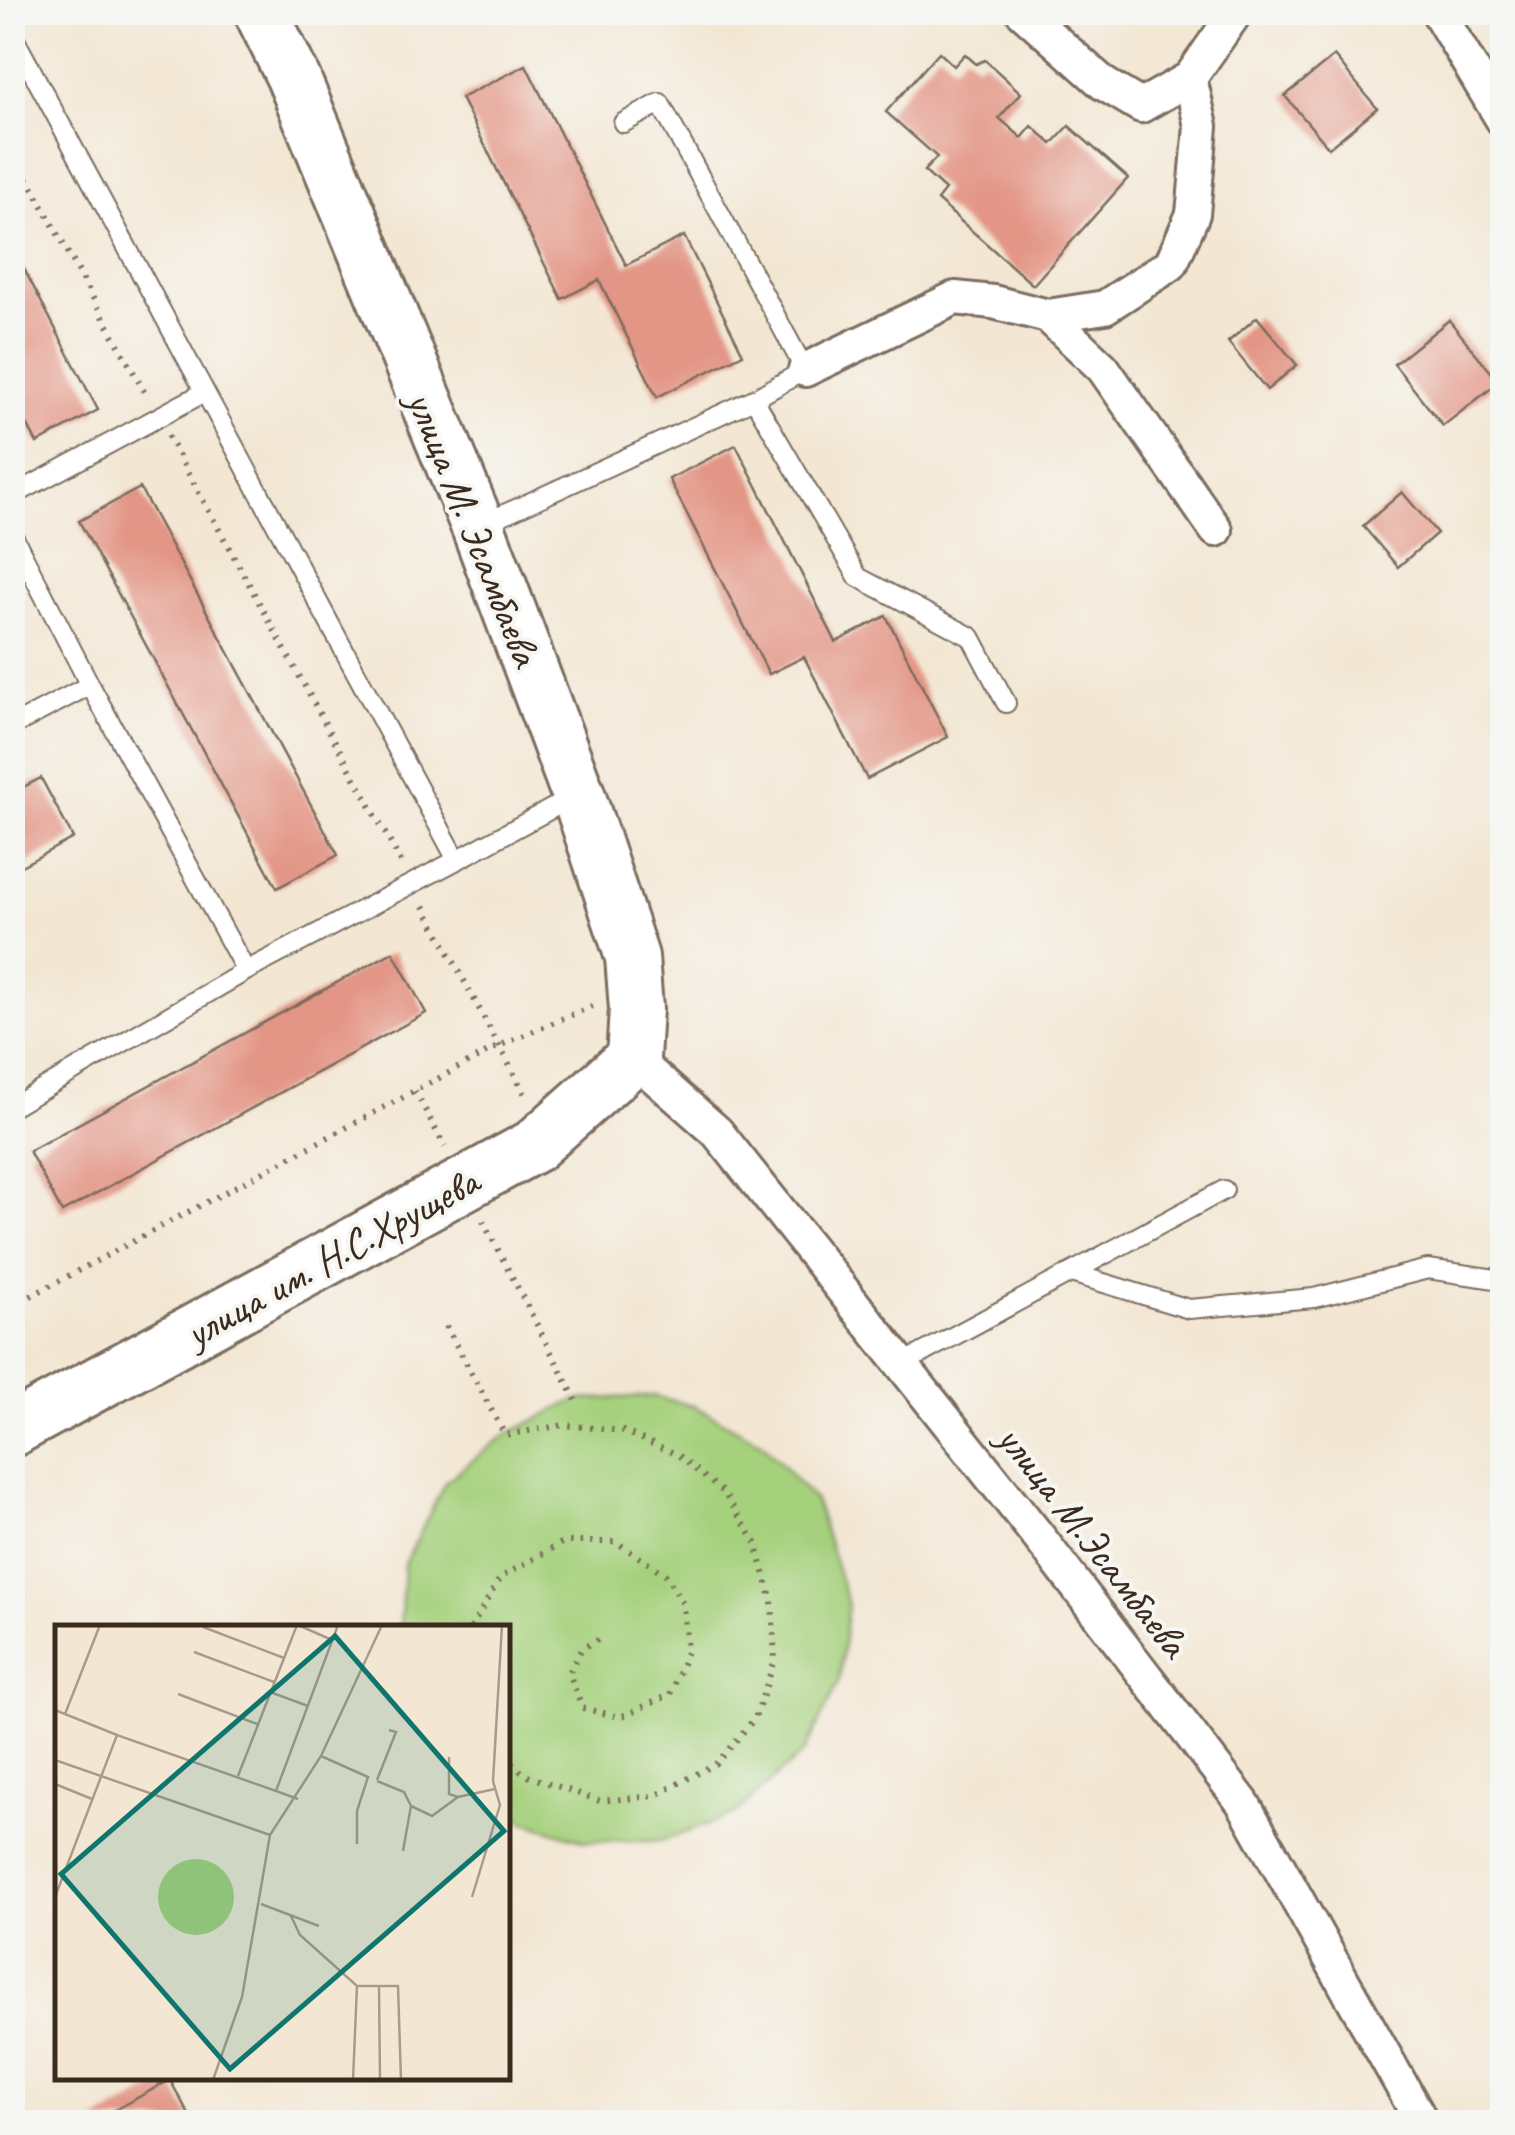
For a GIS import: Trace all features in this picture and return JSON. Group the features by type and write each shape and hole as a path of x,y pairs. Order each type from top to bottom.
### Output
{"main road":[{"name":"улица М. Эсамбаева","path":"261,12 293,77 478,526 578,794 632,957 633,1058"},
{"name":"улица им. Н.С.Хрущева","path":"12,1430 534,1146 633,1058"}],"street":[{"path":"1024,12 1104,84 1141,106 1190,78 1236,12"},
{"path":"1438,12 1502,119"},
{"path":"805,370 956,298 993,302 1048,316 1105,307 1171,264 1193,214 1200,126 1190,78"},
{"path":"1048,316 1103,368 1216,530"},
{"name":"улица М.Эсамбаева","path":"633,1058 717,1132 1243,1803 1422,2122"}],"lane":[{"path":"12,34 457,860"},
{"path":"478,526 754,399 805,370 660,103 623,123"},
{"path":"12,496 206,392"},
{"path":"754,399 858,576 971,637 1006,703"},
{"path":"12,534 246,971"},
{"path":"12,726 90,685"},
{"path":"12,1107 246,971 578,794"},
{"path":"902,1364 1224,1190"},
{"path":"1071,1273 1189,1309 1314,1298 1428,1269 1502,1280"}],"path":[{"path":"12,150 529,1102"},
{"path":"12,1306 499,1046 634,988"},
{"path":"415,1091 576,1400"},
{"path":"446,1326 505,1436 564,1425 623,1431 678,1454 724,1493 756,1543 772,1601 774,1660 770,1675 755,1718 717,1764 655,1796 600,1801 525,1775 510,1760"},
{"path":"473,1625 500,1578 563,1542 616,1542 666,1575 683,1604 687,1651 670,1695 620,1718 582,1708 569,1673 582,1648 602,1638"}],"green space":[{"path":"653,1396 694,1406 763,1443 815,1501 848,1604 839,1681 805,1751 735,1814 662,1841 584,1841 525,1822 510,1811 510,1625 400,1625 404,1566 445,1482 505,1435 576,1400"}],"building":[{"path":"939,52 954,66 965,54 976,64 985,60 1021,93 999,118 1022,138 1032,126 1052,144 1069,126 1128,178 1033,285 937,200 945,190 924,171 937,157 886,112"},
{"path":"1334,56 1377,108 1329,148 1285,96"},
{"path":"526,65 626,265 684,236 743,354 657,397 599,280 562,299 461,98"},
{"path":"12,246 98,410 37,443 12,396"},
{"path":"1257,317 1297,365 1267,390 1228,342"},
{"path":"1449,320 1499,382 1443,426 1394,364"},
{"path":"736,445 836,642 886,616 948,737 867,779 804,657 769,674 669,479"},
{"path":"140,488 338,855 277,888 79,521"},
{"path":"1402,492 1437,533 1398,567 1363,526"},
{"path":"41,778 73,838 12,871 12,793"},
{"path":"393,952 426,1013 62,1212 29,1151"},
{"path":"170,2080 193,2122 93,2122"}]}
